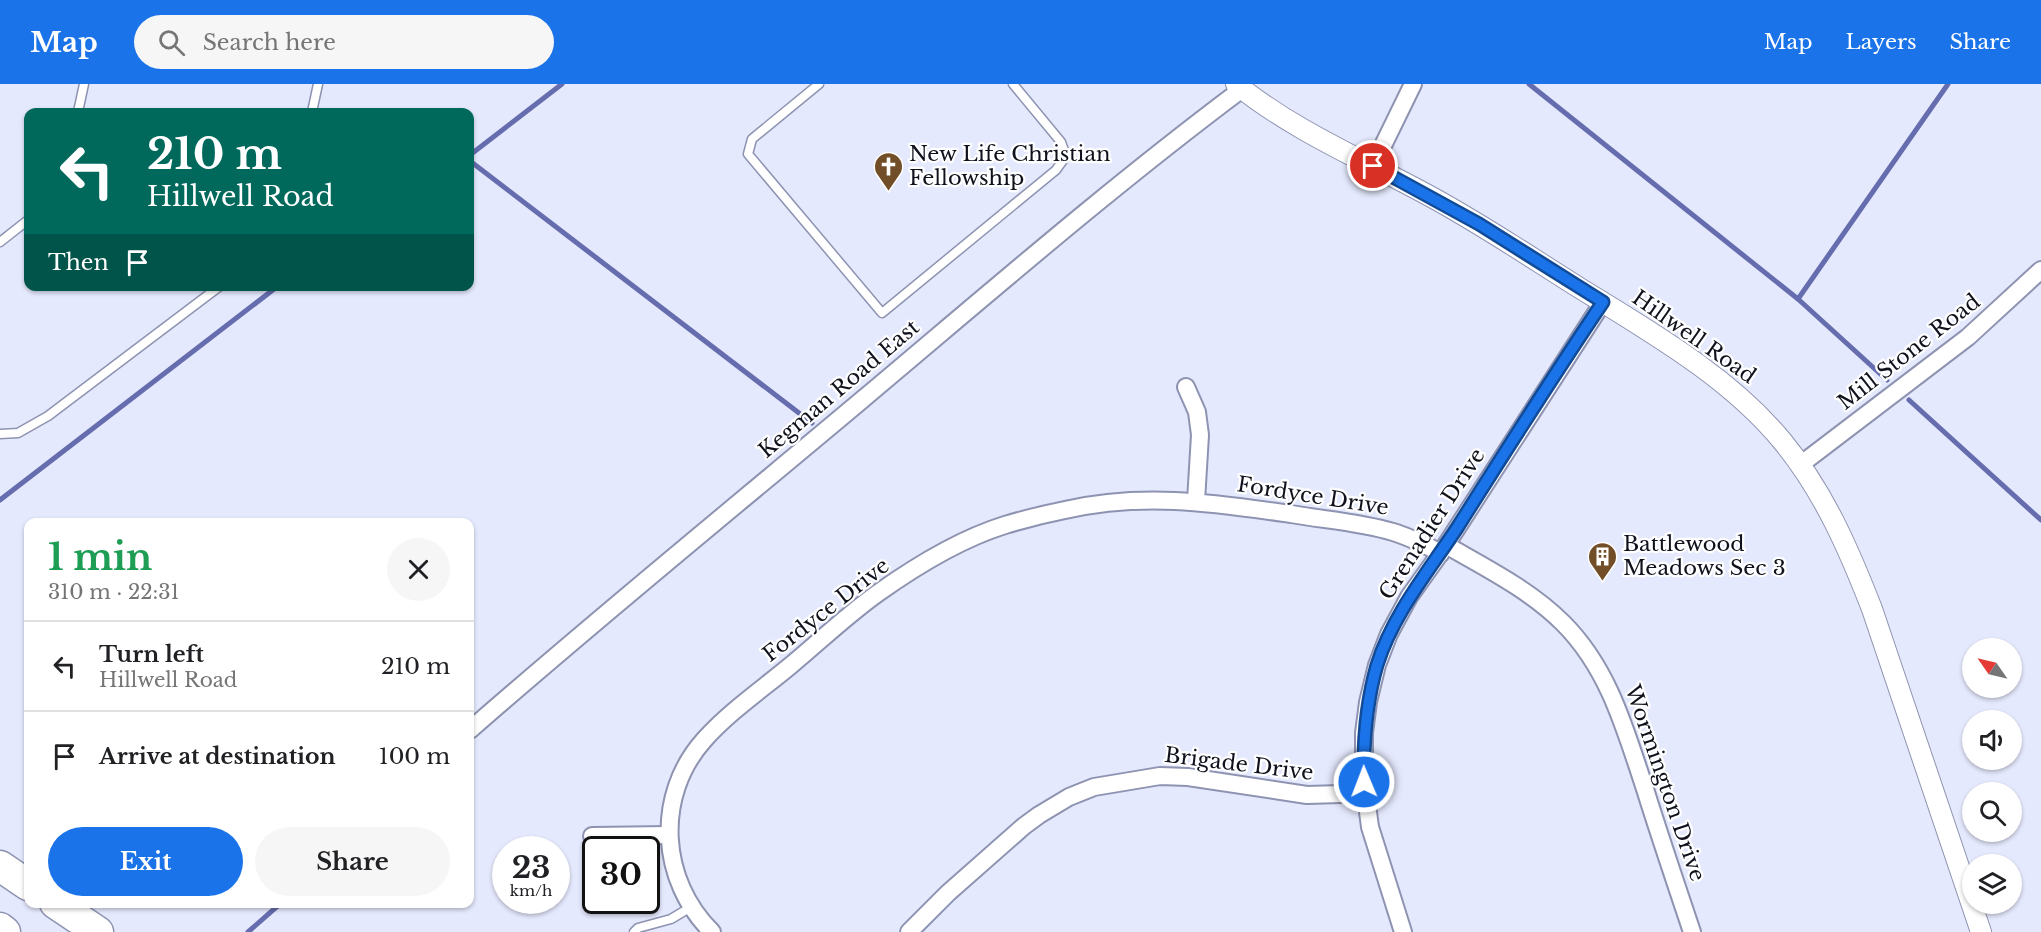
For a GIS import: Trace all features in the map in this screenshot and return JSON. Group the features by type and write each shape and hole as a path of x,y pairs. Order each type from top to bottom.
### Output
{"highway":[{"path":"0,866 24,882"},
{"path":"62,908 98,932"},
{"path":"0,928 5,932"}],"street":[{"path":"1373,166 1413,84"},
{"name":"Hillwell Road","path":"1239,87 1300,127 1479,224 1603,302 1698,364 1739,396 1766,422 1820,493 1855,566 1872,609 1981,932"},
{"name":"Kegman Road East","path":"474,727 710,524 1239,87"},
{"name":"Mill Stone Road","path":"1800,465 1968,337 2041,270"},
{"name":"Grenadier Drive","path":"1403,932 1370,827 1365,790 1364,733 1368,702 1377,664 1389,634 1409,597 1443,549 1603,302"},
{"path":"1186,387 1197,412 1200,435 1196,501"},
{"name":"Fordyce Drive","path":"712,932 685,898 674,869 669,835 672,801 679,779 703,741 718,726 875,595 936,556 1004,525 1068,509 1123,501 1196,501 1368,526 1395,532 1443,549"},
{"name":"Wormington Drive","path":"1443,549 1511,582 1551,612 1576,637 1594,660 1616,704 1692,932"},
{"name":"Brigade Drive","path":"909,932 948,893 1024,826 1069,797 1094,787 1107,783 1160,776 1188,777 1307,795 1341,794 1365,790"},
{"path":"592,836 669,835"}],"lane":[{"path":"79,108 84,84"},
{"path":"313,108 318,84"},
{"path":"819,84 752,139 748,154 882,313 1056,170 1066,156 1061,142 1013,84"},
{"path":"0,242 24,223"},
{"path":"0,434 18,433 48,416 213,291"},
{"path":"634,932 638,928 671,919 691,907"}],"waterway":[{"path":"474,152 562,84"},
{"path":"1529,84 1798,299 1887,380"},
{"path":"1798,299 1948,84"},
{"path":"474,164 812,423"},
{"path":"0,500 272,291"},
{"path":"1909,400 2041,520"},
{"path":"248,932 275,908"}],"place":[{"name":"New Life Christian Fellowship","path":"888,192"},
{"name":"Battlewood Meadows Sec 3","path":"1602,582"}],"route":[{"path":"1364,782 1364,733 1368,702 1377,664 1389,634 1409,597 1446,545 1603,302 1479,224 1373,166"}]}
